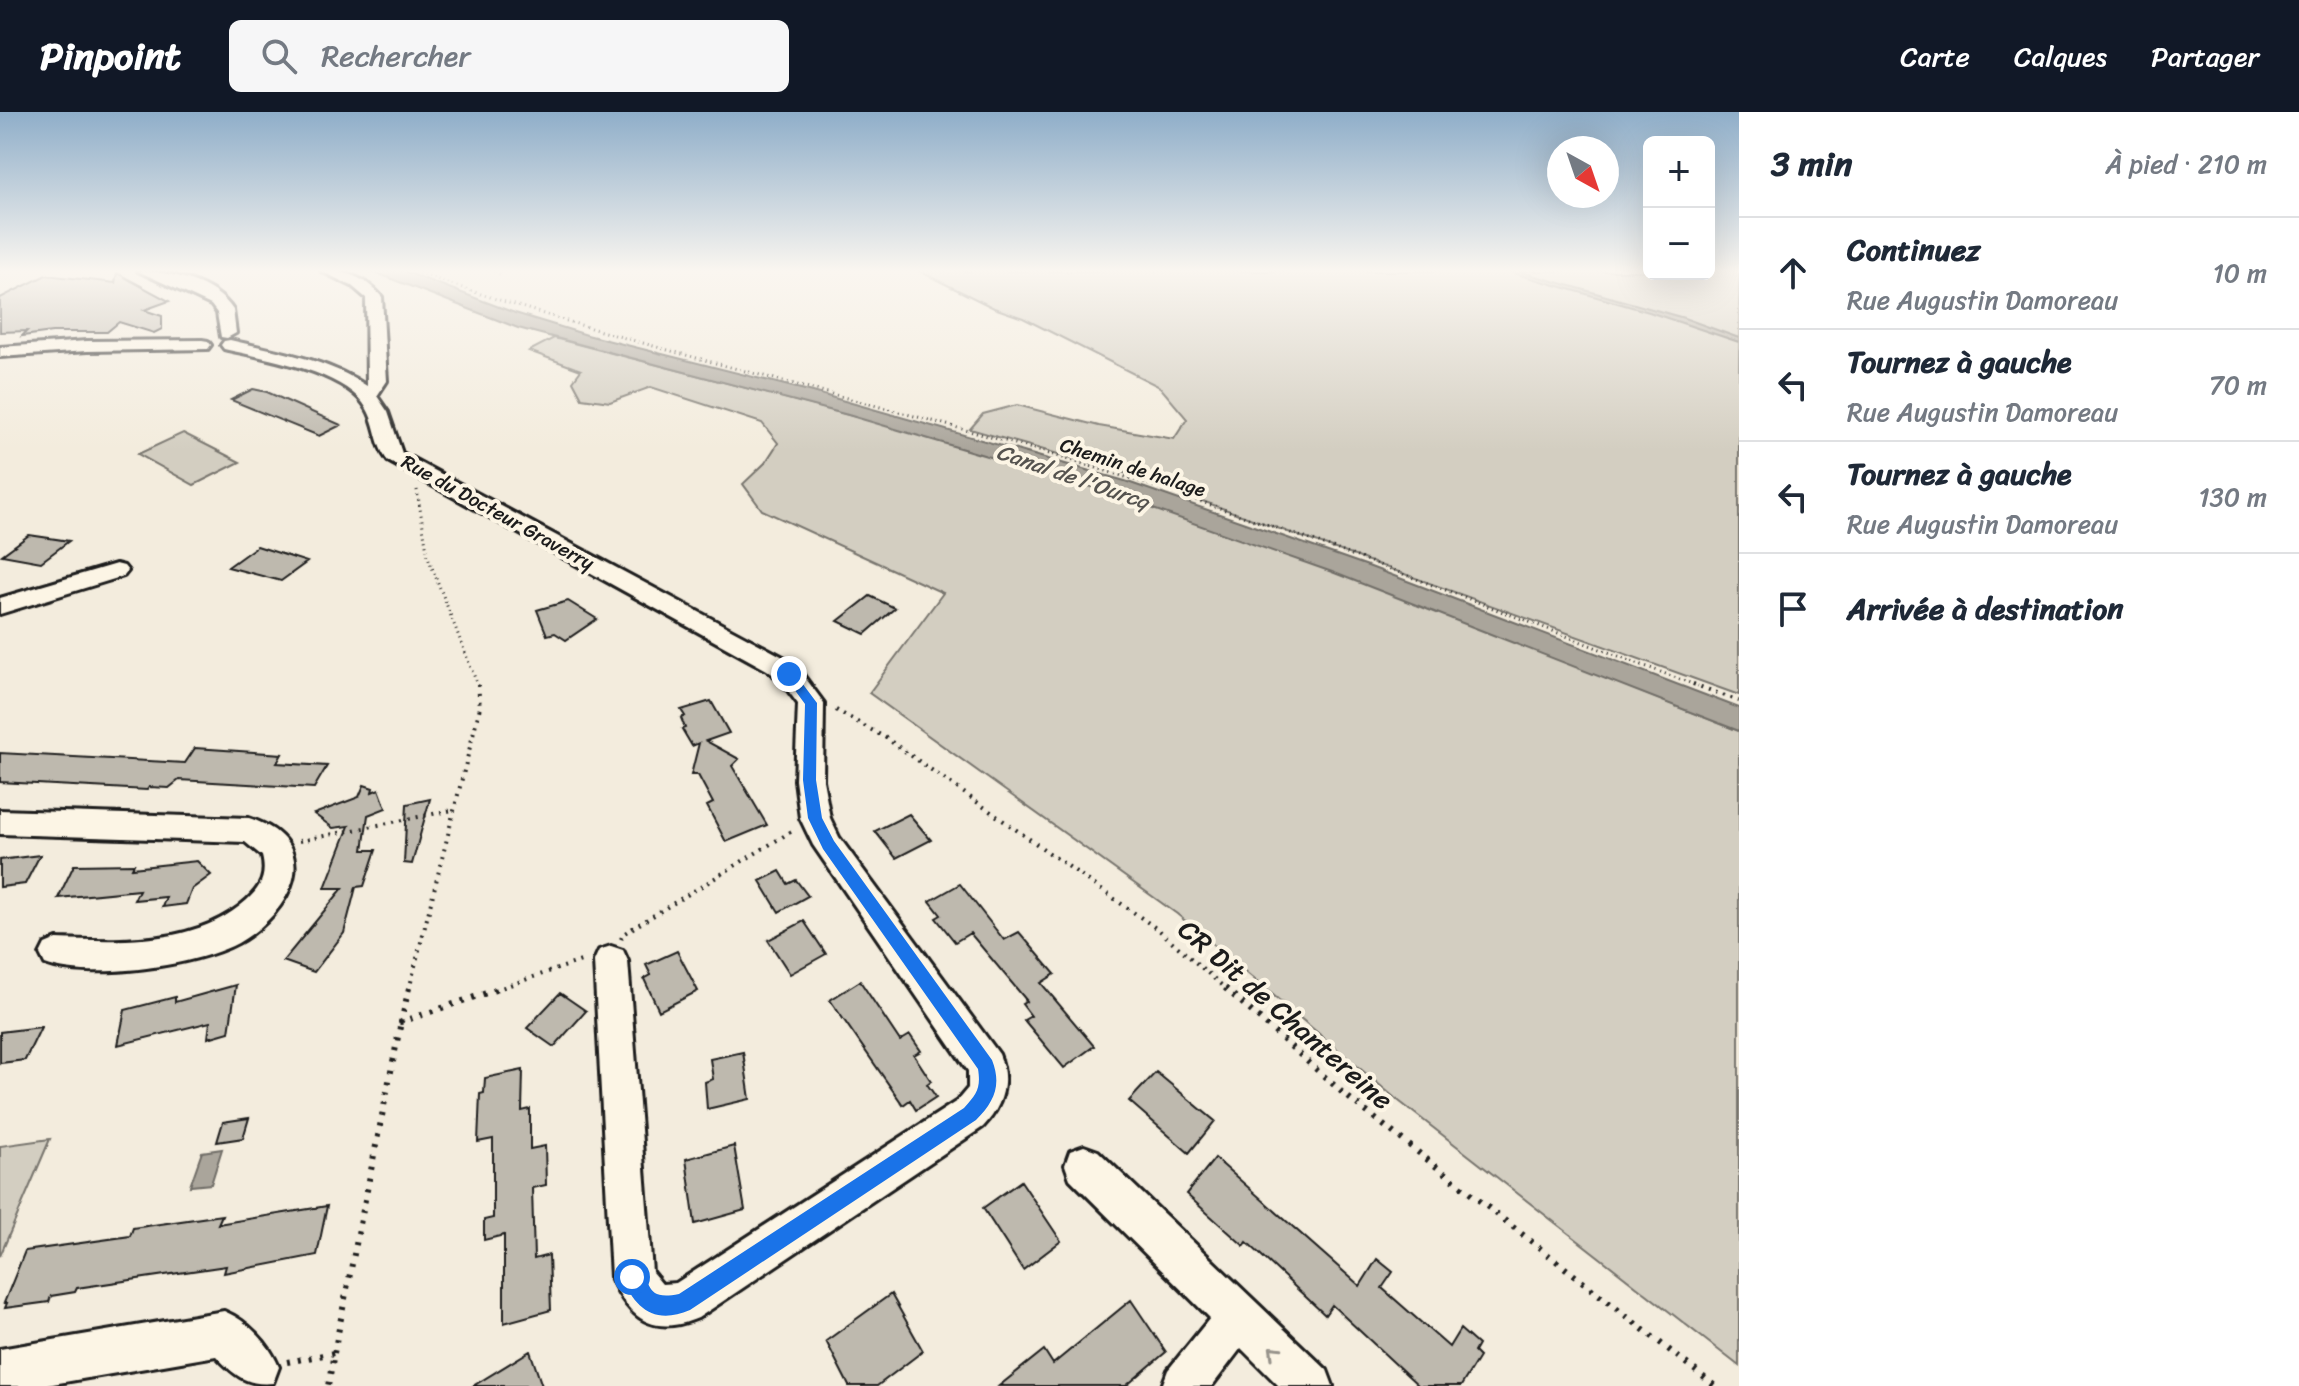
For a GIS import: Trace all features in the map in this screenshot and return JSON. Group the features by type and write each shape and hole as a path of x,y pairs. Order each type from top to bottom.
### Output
{"street":[{"path":"228,330 228,339"},
{"path":"0,352 87,346 202,345 209,337 228,339 336,375 367,394 374,391 378,381 376,330"},
{"name":"Rue du Docteur Graverry","path":"367,394 377,408 390,452 748,649 789,674 811,703"},
{"path":"0,606 116,571"},
{"path":"613,955 632,1277 643,1298 663,1307 683,1303 970,1114 984,1100 989,1085 986,1066 847,874 815,818 809,780 811,703"},
{"path":"0,822 249,830 265,836 274,847 280,874 274,892 243,924 223,936 196,946 108,956 57,954"},
{"path":"1084,1165 1311,1386"},
{"path":"1184,1386 1238,1317"},
{"path":"0,1371 224,1333 257,1367"}],"path":[{"name":"Chemin de halage","path":"589,330 856,401 1152,486 1383,568 1739,701"},
{"path":"328,1386 401,1022 480,707 477,679 428,557 415,477 422,472"},
{"name":"CR Dit de Chantereine","path":"811,703 833,708 886,738 1160,931 1344,1094 1715,1386"},
{"path":"299,841 454,810"},
{"path":"401,1022 613,955 623,934 804,823"},
{"path":"257,1367 334,1353"}],"shaded area":[{"path":"1048,330 1739,330 1739,695 1125,473 970,429 983,414 1017,405 1099,426 1174,439 1187,419 1160,387"},
{"path":"554,338 888,426 1087,485 1333,572 1739,731 1739,1366 1395,1098 1177,914 869,693 943,593 762,510 743,484 765,463 778,443 762,423 651,387 610,402 582,398 573,381 581,370 529,351"},
{"path":"183,433 240,462 194,485 138,454"},
{"path":"50,1139 0,1256 0,1146"}],"water":[{"name":"Canal de l'Ourcq","path":"527,330 572,330 813,392 1125,481 1368,566 1739,708 1739,731 1332,572 1085,485 848,415"},
{"path":"1704,330 1718,330 1739,338 1739,342"},
{"path":"222,1149 211,1184 190,1186 202,1152"}],"building":[{"path":"0,330 109,330 22,336 27,331"},
{"path":"253,389 267,392 341,425 319,436 231,400"},
{"path":"29,535 69,541 41,562 2,555"},
{"path":"257,546 307,562 281,581 228,567"},
{"path":"870,596 895,608 865,634 838,621"},
{"path":"568,601 597,619 566,640 555,633 547,635 537,610"},
{"path":"711,701 729,733 706,741 739,759 732,766 767,825 726,842 707,806 713,803 698,775 691,775 699,743 692,746 682,729 685,728 681,718 685,716 681,710"},
{"path":"195,748 282,754 277,763 327,766 314,788 179,780 169,788 149,787 147,790 0,782 0,753 185,763"},
{"path":"364,785 373,788 372,792 379,789 386,808 368,815 363,850 376,850 364,886 356,887 344,933 314,972 283,961 343,888 325,888 349,826 333,828 314,814 359,797"},
{"path":"430,799 412,864 404,863 407,804"},
{"path":"909,814 931,840 896,858 875,831"},
{"path":"40,855 25,884 0,887 0,860"},
{"path":"197,861 211,875 192,889 186,904 162,907 166,897 134,900 139,890 58,898 74,865 134,864 132,868"},
{"path":"780,871 788,884 796,880 808,896 779,912 760,881"},
{"path":"960,884 1004,940 1019,932 1055,974 1041,983 1094,1046 1064,1068 1024,1020 1031,1016 1022,1004 1027,1001 970,933 955,942 936,918 941,915 930,901"},
{"path":"804,921 826,954 790,974 768,940"},
{"path":"677,951 698,991 659,1011 644,979 651,975 646,965"},
{"path":"860,981 900,1041 910,1035 921,1051 914,1055 931,1081 927,1084 936,1097 916,1110 910,1100 903,1105 830,1000"},
{"path":"236,985 229,1032 208,1038 210,1022 118,1045 125,1010 175,997 175,1002"},
{"path":"560,993 586,1011 554,1047 527,1028"},
{"path":"41,1027 25,1060 0,1063 0,1032"},
{"path":"743,1052 750,1099 707,1109 705,1082 713,1079 710,1059"},
{"path":"523,1070 522,1111 530,1109 530,1149 545,1146 546,1185 532,1188 534,1259 549,1255 551,1310 504,1323 504,1235 484,1240 484,1220 493,1218 493,1139 478,1142 480,1094 484,1093 485,1078"},
{"path":"1156,1072 1215,1121 1189,1153 1129,1101"},
{"path":"249,1118 243,1138 217,1142 223,1122"},
{"path":"734,1146 745,1210 695,1224 686,1159"},
{"path":"1215,1158 1360,1286 1377,1259 1393,1272 1382,1288 1449,1347 1460,1329 1478,1345 1474,1352 1479,1357 1461,1386 1419,1386 1332,1305 1325,1315 1247,1242 1244,1246 1186,1194"},
{"path":"1021,1181 1061,1241 1023,1270 983,1208"},
{"path":"327,1206 317,1255 224,1273 226,1266 77,1288 75,1292 51,1296 49,1302 5,1308 7,1303 4,1303 25,1251 130,1236 133,1228 222,1215 218,1224"},
{"path":"891,1294 923,1351 877,1386 849,1386 826,1341"},
{"path":"1131,1300 1166,1352 1126,1386 999,1386 1044,1350 1053,1364"},
{"path":"530,1351 542,1386 473,1386"}],"route":[{"path":"632,1277 643,1298 663,1307 683,1303 970,1114 984,1100 989,1085 986,1066 828,845 815,818 809,780 811,703 789,674"}]}
